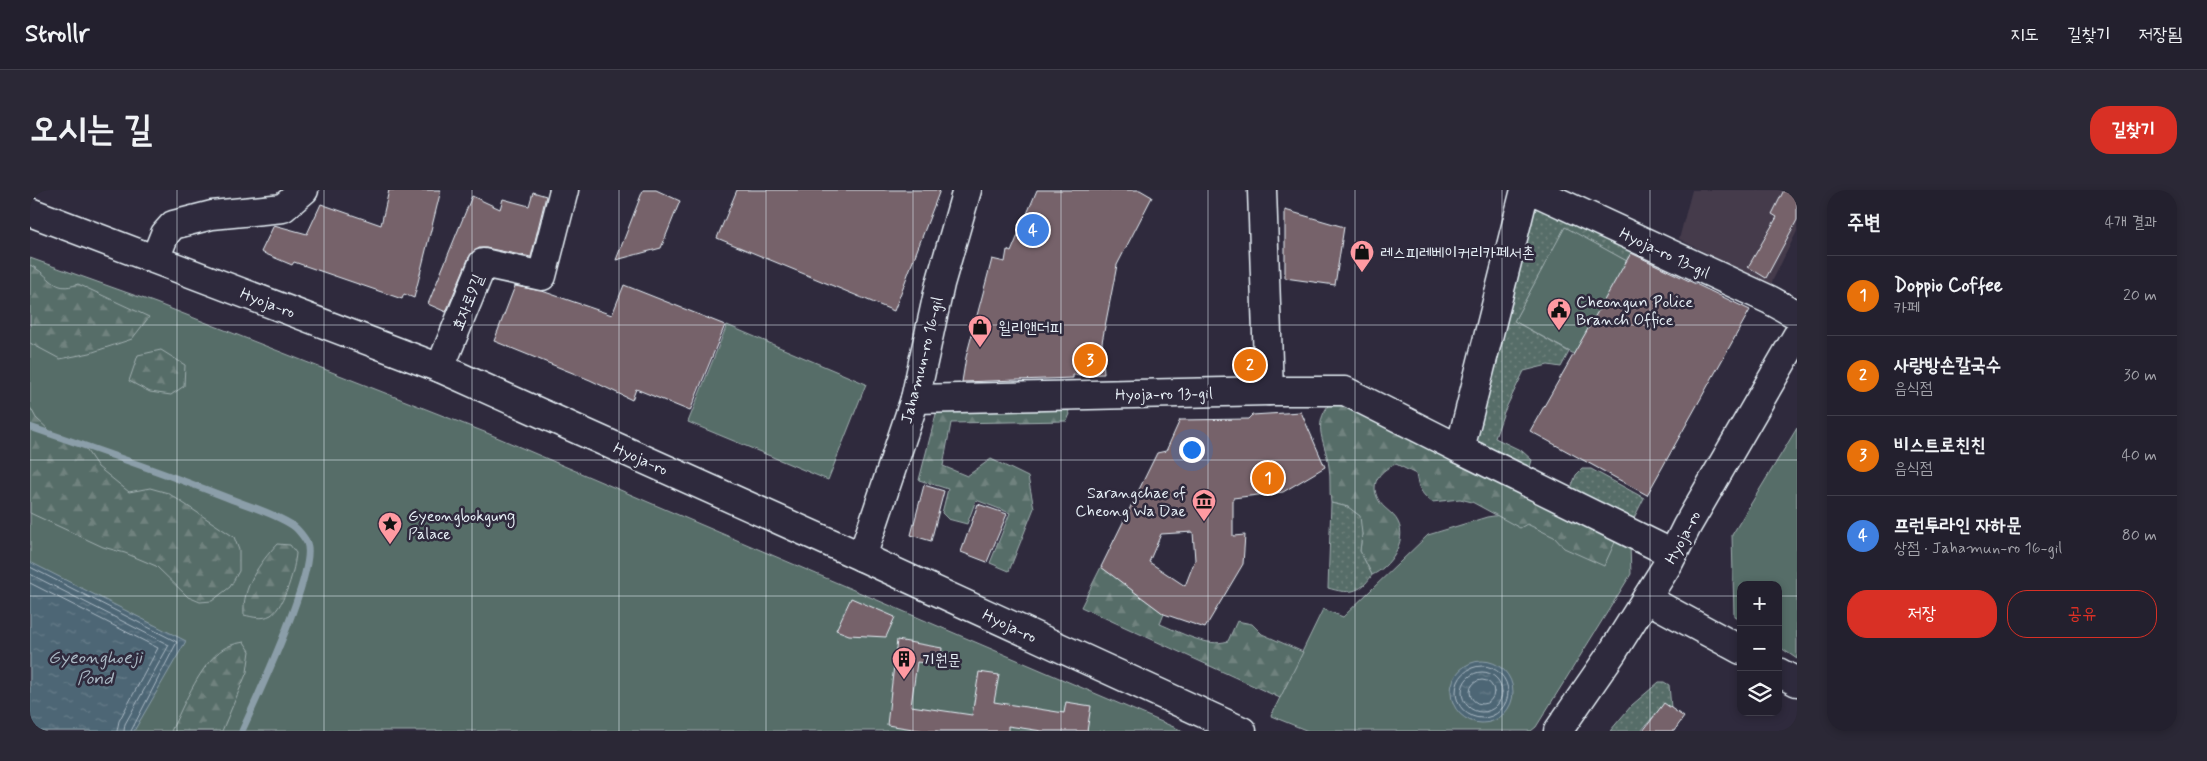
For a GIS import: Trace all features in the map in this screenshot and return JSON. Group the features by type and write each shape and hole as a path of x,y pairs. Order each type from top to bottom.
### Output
{"street":[{"path":"155,259 165,234 173,225 212,215 283,208 304,190"},
{"name":"효자로9길","path":"440,368 483,262 542,276 564,190"},
{"name":"Jahamun-ro 16-gil","path":"862,557 915,399 940,284 967,190"},
{"path":"1262,190 1269,391"},
{"path":"1460,449 1525,190"},
{"name":"Hyoja-ro 13-gil","path":"1532,190 1770,300 1797,315"},
{"name":"Hyoja-ro","path":"30,212 440,368 862,557 1242,731"},
{"name":"Hyoja-ro","path":"1558,731 1647,599 1797,336"},
{"name":"Hyoja-ro 13-gil","path":"915,399 1345,391 1673,554"},
{"path":"1647,599 1737,648"},
{"path":"1782,674 1797,682"}],"shaded area":[{"path":"1692,190 1797,190 1797,231 1770,286 1679,239"}],"green space":[{"path":"1538,206 1636,245 1627,261 1565,227 1514,321 1569,352 1561,367 1548,365 1524,371 1504,412 1495,438 1522,451 1532,460 1530,467 1519,470 1482,451 1475,439 1531,219"},
{"path":"1565,226 1627,261 1574,354 1514,321"},
{"name":"Gyeongbokgung Palace","path":"30,258 156,303 487,433 1183,731 30,731"},
{"path":"30,265 57,285 63,287 78,284 149,317 132,339 90,353 60,359 30,343"},
{"path":"727,325 866,384 828,480 688,422"},
{"path":"161,350 185,365 184,386 171,395 150,392 129,381 138,355"},
{"path":"1347,401 1616,540 1604,566 1564,548 1554,537 1527,524 1520,528 1472,502 1460,499 1432,502 1421,490 1416,474 1396,464 1386,469 1378,477 1375,487 1380,502 1398,522 1401,537 1399,545 1390,560 1372,575 1360,551 1362,534 1348,507 1331,503 1330,472 1321,435 1321,420 1330,403"},
{"path":"1066,406 1070,414 1067,421 951,423 943,466 967,476 991,459 1028,477 1034,508 1009,571 990,563 1010,513 976,500 967,524 948,519 942,513 948,489 919,480 936,414 943,409"},
{"path":"30,407 36,418 51,432 83,445 98,467 129,492 150,488 168,493 234,537 239,550 239,571 230,587 212,601 200,602 188,597 156,566 125,553 103,547 30,513"},
{"path":"1797,428 1797,659 1782,649 1782,581 1737,581 1737,618 1734,616 1732,535"},
{"path":"1582,469 1591,469 1644,498 1631,524 1575,497 1571,488 1576,475"},
{"path":"1331,503 1348,507 1360,516 1362,534 1360,551 1372,575 1363,586 1353,591 1348,592 1328,588"},
{"path":"1536,510 1630,545 1631,574 1536,727 1531,731 1308,731 1271,716 1323,609 1343,617 1428,535 1487,517"},
{"path":"277,544 290,545 296,553 294,568 281,604 268,617 261,618 244,615 246,595 253,576"},
{"path":"1101,567 1164,614 1160,624 1185,635 1203,641 1220,643 1228,641 1237,621 1252,624 1262,634 1303,652 1280,698 1081,607"},
{"path":"244,642 250,651 247,672 222,731 171,731 195,683 211,660 229,646"},
{"path":"1659,682 1669,685 1671,708 1664,704 1641,731 1610,731 1632,705"}],"water":[{"name":"Gyeonghoeji Pond","path":"30,562 186,641 134,731 30,731"},
{"path":"1482,661 1494,663 1504,670 1511,680 1513,692 1511,704 1504,714 1494,721 1482,723 1470,721 1460,714 1453,704 1451,692 1453,680 1460,670 1470,663"}],"building":[{"path":"389,190 441,190 414,298 404,294 402,299 294,262 292,265 261,252 274,225 307,234 321,204 381,225"},
{"path":"643,190 656,190 680,201 661,248 616,260"},
{"path":"737,190 940,190 894,311 717,238"},
{"path":"1037,190 1140,190 1152,197 1117,265 1102,342 1104,374 1073,375 1073,378 962,382 966,357 992,259 1005,262 1007,250 1011,252"},
{"path":"1784,190 1797,196 1797,220 1766,278 1748,267 1777,217 1772,214"},
{"path":"533,192 546,196 531,257 479,248 469,257 446,312 428,304 472,196 500,209 503,199 529,206"},
{"path":"1285,210 1344,227 1335,285 1285,278"},
{"path":"1631,253 1750,310 1647,495 1530,431"},
{"path":"624,285 725,325 690,411 636,389 632,400 590,380 494,341 515,286 542,291 612,315"},
{"name":"Sarangchae of Cheong Wa Dae","path":"1301,412 1325,467 1283,492 1233,498 1233,536 1245,535 1243,564 1205,628 1164,614 1101,567 1157,453 1166,451 1180,420 1248,419 1252,415","holes":["1193,532 1195,560 1185,586 1149,562 1161,534"]},
{"path":"924,485 944,491 931,541 911,535"},
{"path":"978,504 1007,514 987,562 961,552"},
{"path":"851,598 895,617 886,637 849,635 836,630"},
{"path":"897,640 942,648 940,665 917,662 911,706 972,715 979,672 999,675 994,702 1064,713 1066,702 1091,706 1087,731 1042,731 1008,726 1008,731 926,731 887,725"},
{"path":"1664,703 1684,717 1674,731 1643,731"}],"waterway":[{"path":"30,427 267,512 292,525 305,538 308,557 295,606 272,665 242,731"}],"place":[{"name":"프런투라인 자하문","path":"1033,230"},
{"name":"레스피레베이커리카페서촌","path":"1362,273"},
{"name":"Cheongun Police Branch Office","path":"1559,331"},
{"name":"윌리앤더피","path":"980,348"},
{"name":"비스트로친친","path":"1090,360"},
{"name":"사랑방손칼국수","path":"1250,365"},
{"name":"Doppio Coffee","path":"1268,478"},
{"name":"Sarangchae of Cheong Wa Dae","path":"1204,522"},
{"name":"Gyeongbokgung Palace","path":"390,545"},
{"name":"기원문","path":"904,680"}]}
